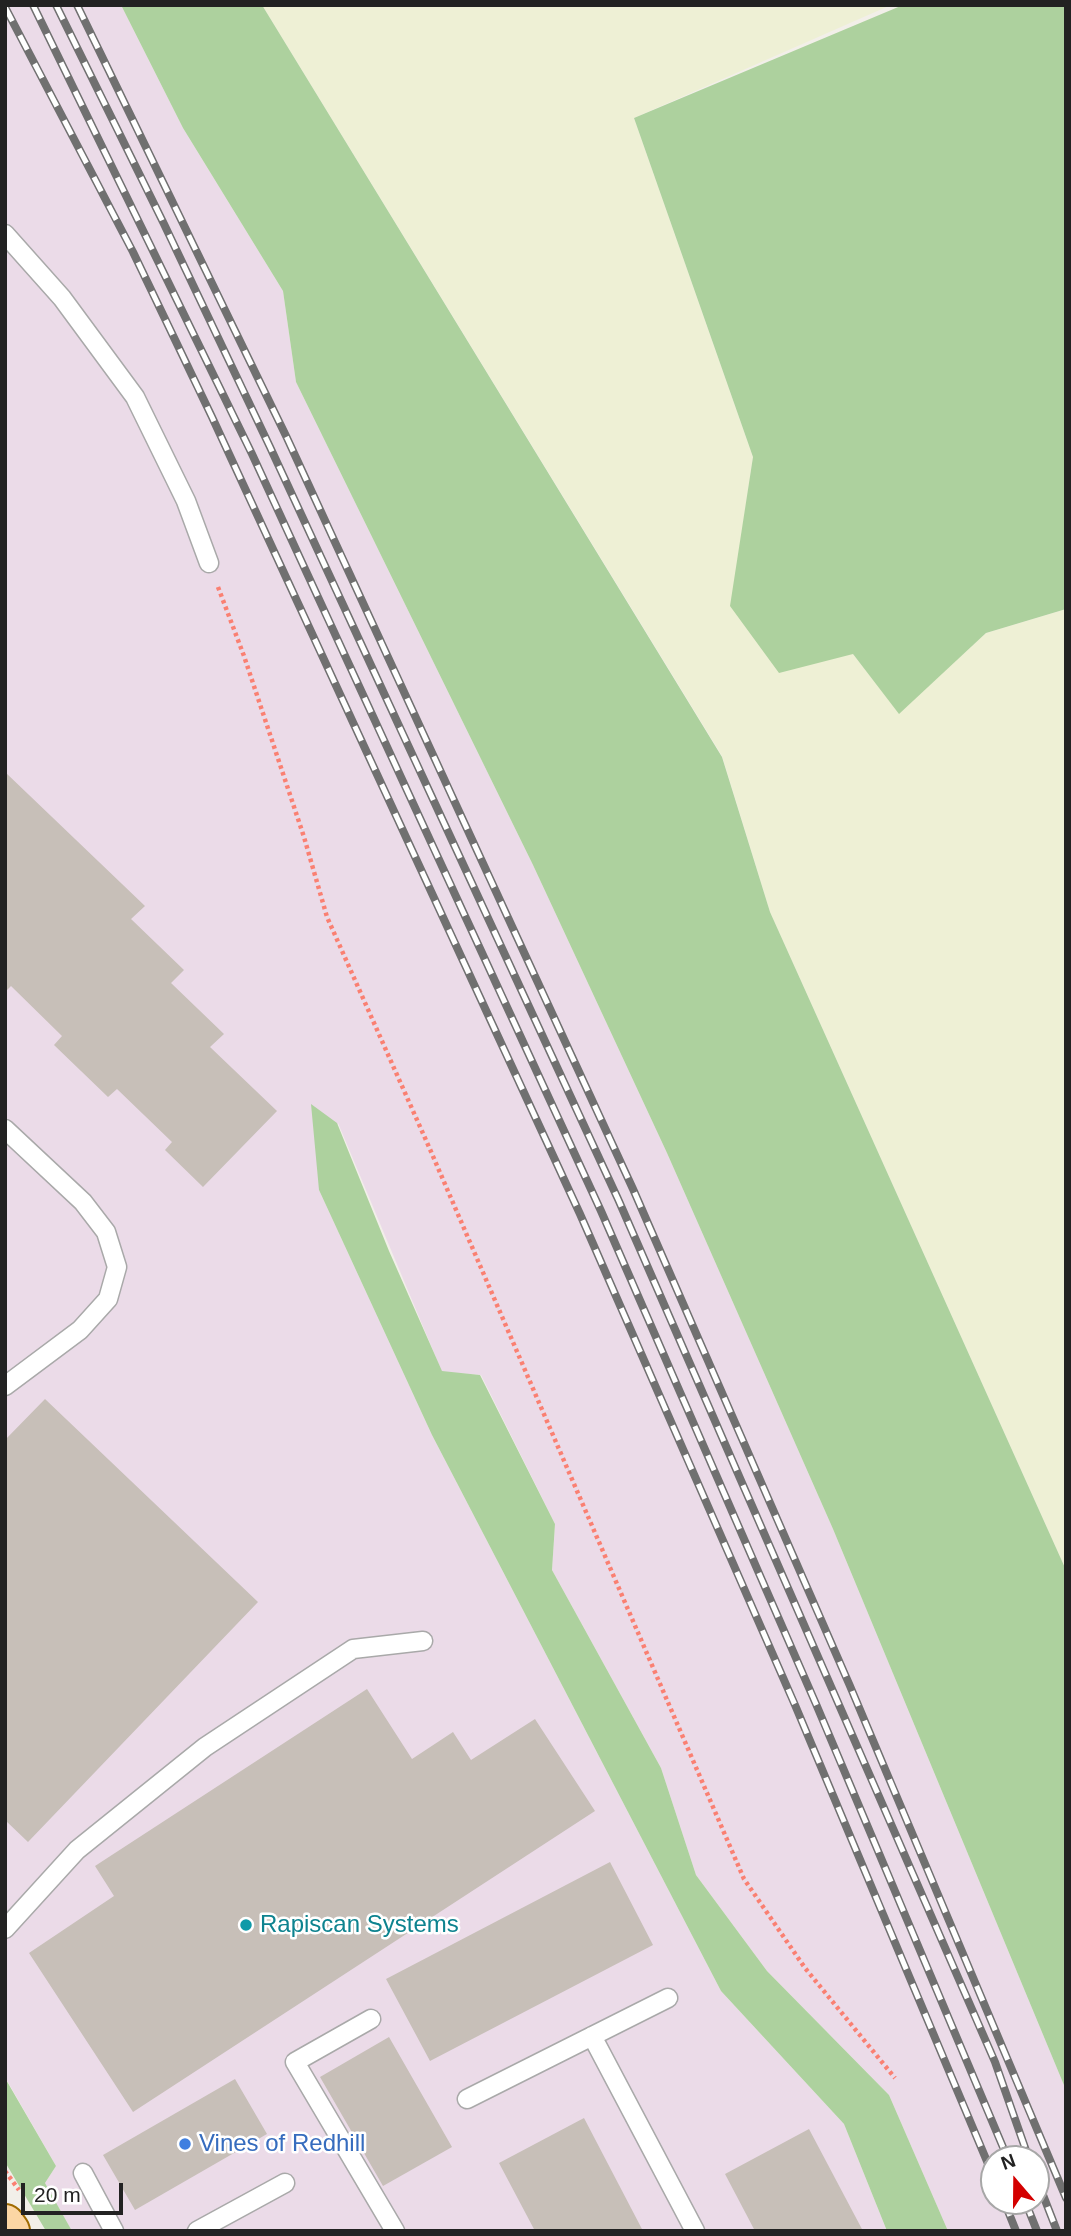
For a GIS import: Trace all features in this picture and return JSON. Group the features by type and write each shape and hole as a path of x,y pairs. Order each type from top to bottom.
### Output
{"main road":[{"path":"5,2224 9,2231"}],"lane":[{"path":"5,234 62,298 135,397 186,501 209,563"},
{"path":"5,1129 83,1202 106,1232 117,1267 108,1299 80,1330 5,1385"},
{"path":"5,1929 77,1850 205,1747 353,1649 424,1641"},
{"path":"467,2099 668,1998"},
{"path":"371,2018 295,2062 395,2231"},
{"path":"592,2036 695,2231"},
{"path":"83,2173 114,2231"},
{"path":"197,2231 285,2183"}],"path":[{"path":"209,563 304,837 327,918 429,1147 744,1879 804,1968 895,2078"}],"shaded area":[{"path":"5,5 121,5 183,128 283,291 296,382 533,865 667,1153 833,1529 1066,2090 1066,2231 948,2231 889,2095 767,1971 696,1875 661,1768 552,1570 555,1524 481,1375 442,1372 338,1123 319,1190 432,1435 721,1991 844,2124 887,2231 72,2231 45,2183 56,2166 5,2077"}],"green space":[{"path":"121,5 262,5 722,757 770,912 1066,1570 1066,2090 833,1529 667,1153 533,865 296,382 283,291 183,128"},
{"path":"262,5 891,5 634,118 753,457 731,606 853,654 899,713 986,633 1066,609 1066,1570 770,912 722,756"},
{"path":"903,5 1066,5 1066,609 986,633 899,714 853,654 779,673 730,606 753,457 634,118"},
{"path":"311,1104 337,1123 442,1371 480,1375 555,1524 552,1570 661,1768 696,1875 767,1971 889,2095 948,2231 887,2231 844,2124 721,1991 432,1435 319,1190"},
{"path":"5,2078 56,2166 45,2183 72,2231 46,2231 5,2162"}],"building":[{"path":"5,772 145,906 131,919 184,970 171,983 224,1034 210,1047 277,1111 203,1187 165,1150 172,1142 117,1089 108,1097 54,1045 62,1036 11,986 5,992"},
{"path":"45,1399 258,1602 28,1842 5,1820 5,1440"},
{"name":"Rapiscan Systems","path":"367,1689 412,1759 453,1732 471,1760 535,1719 595,1811 133,2112 29,1953 114,1896 95,1866"},
{"path":"610,1862 653,1945 430,2061 386,1979"},
{"path":"389,2037 452,2147 383,2186 320,2077"},
{"name":"Vines of Redhill","path":"235,2079 267,2134 135,2210 103,2155"},
{"path":"584,2118 643,2231 535,2231 499,2163"},
{"path":"809,2129 863,2231 755,2231 725,2174"}],"railway":[{"path":"33,5 252,454 601,1211 816,1704 1002,2145"},
{"path":"56,5 270,447 618,1199 995,2062 1024,2145"},
{"path":"77,5 287,438 633,1189 850,1686 1066,2198"},
{"path":"5,7 133,252 212,417 580,1214 795,1705 980,2145"},
{"path":"1050,2213 1057,2231"},
{"path":"1010,2215 1016,2231"},
{"path":"1031,2215 1037,2231"}],"place":[{"name":"Rapiscan Systems","path":"246,1925"},
{"name":"Vines of Redhill","path":"185,2144"}]}
